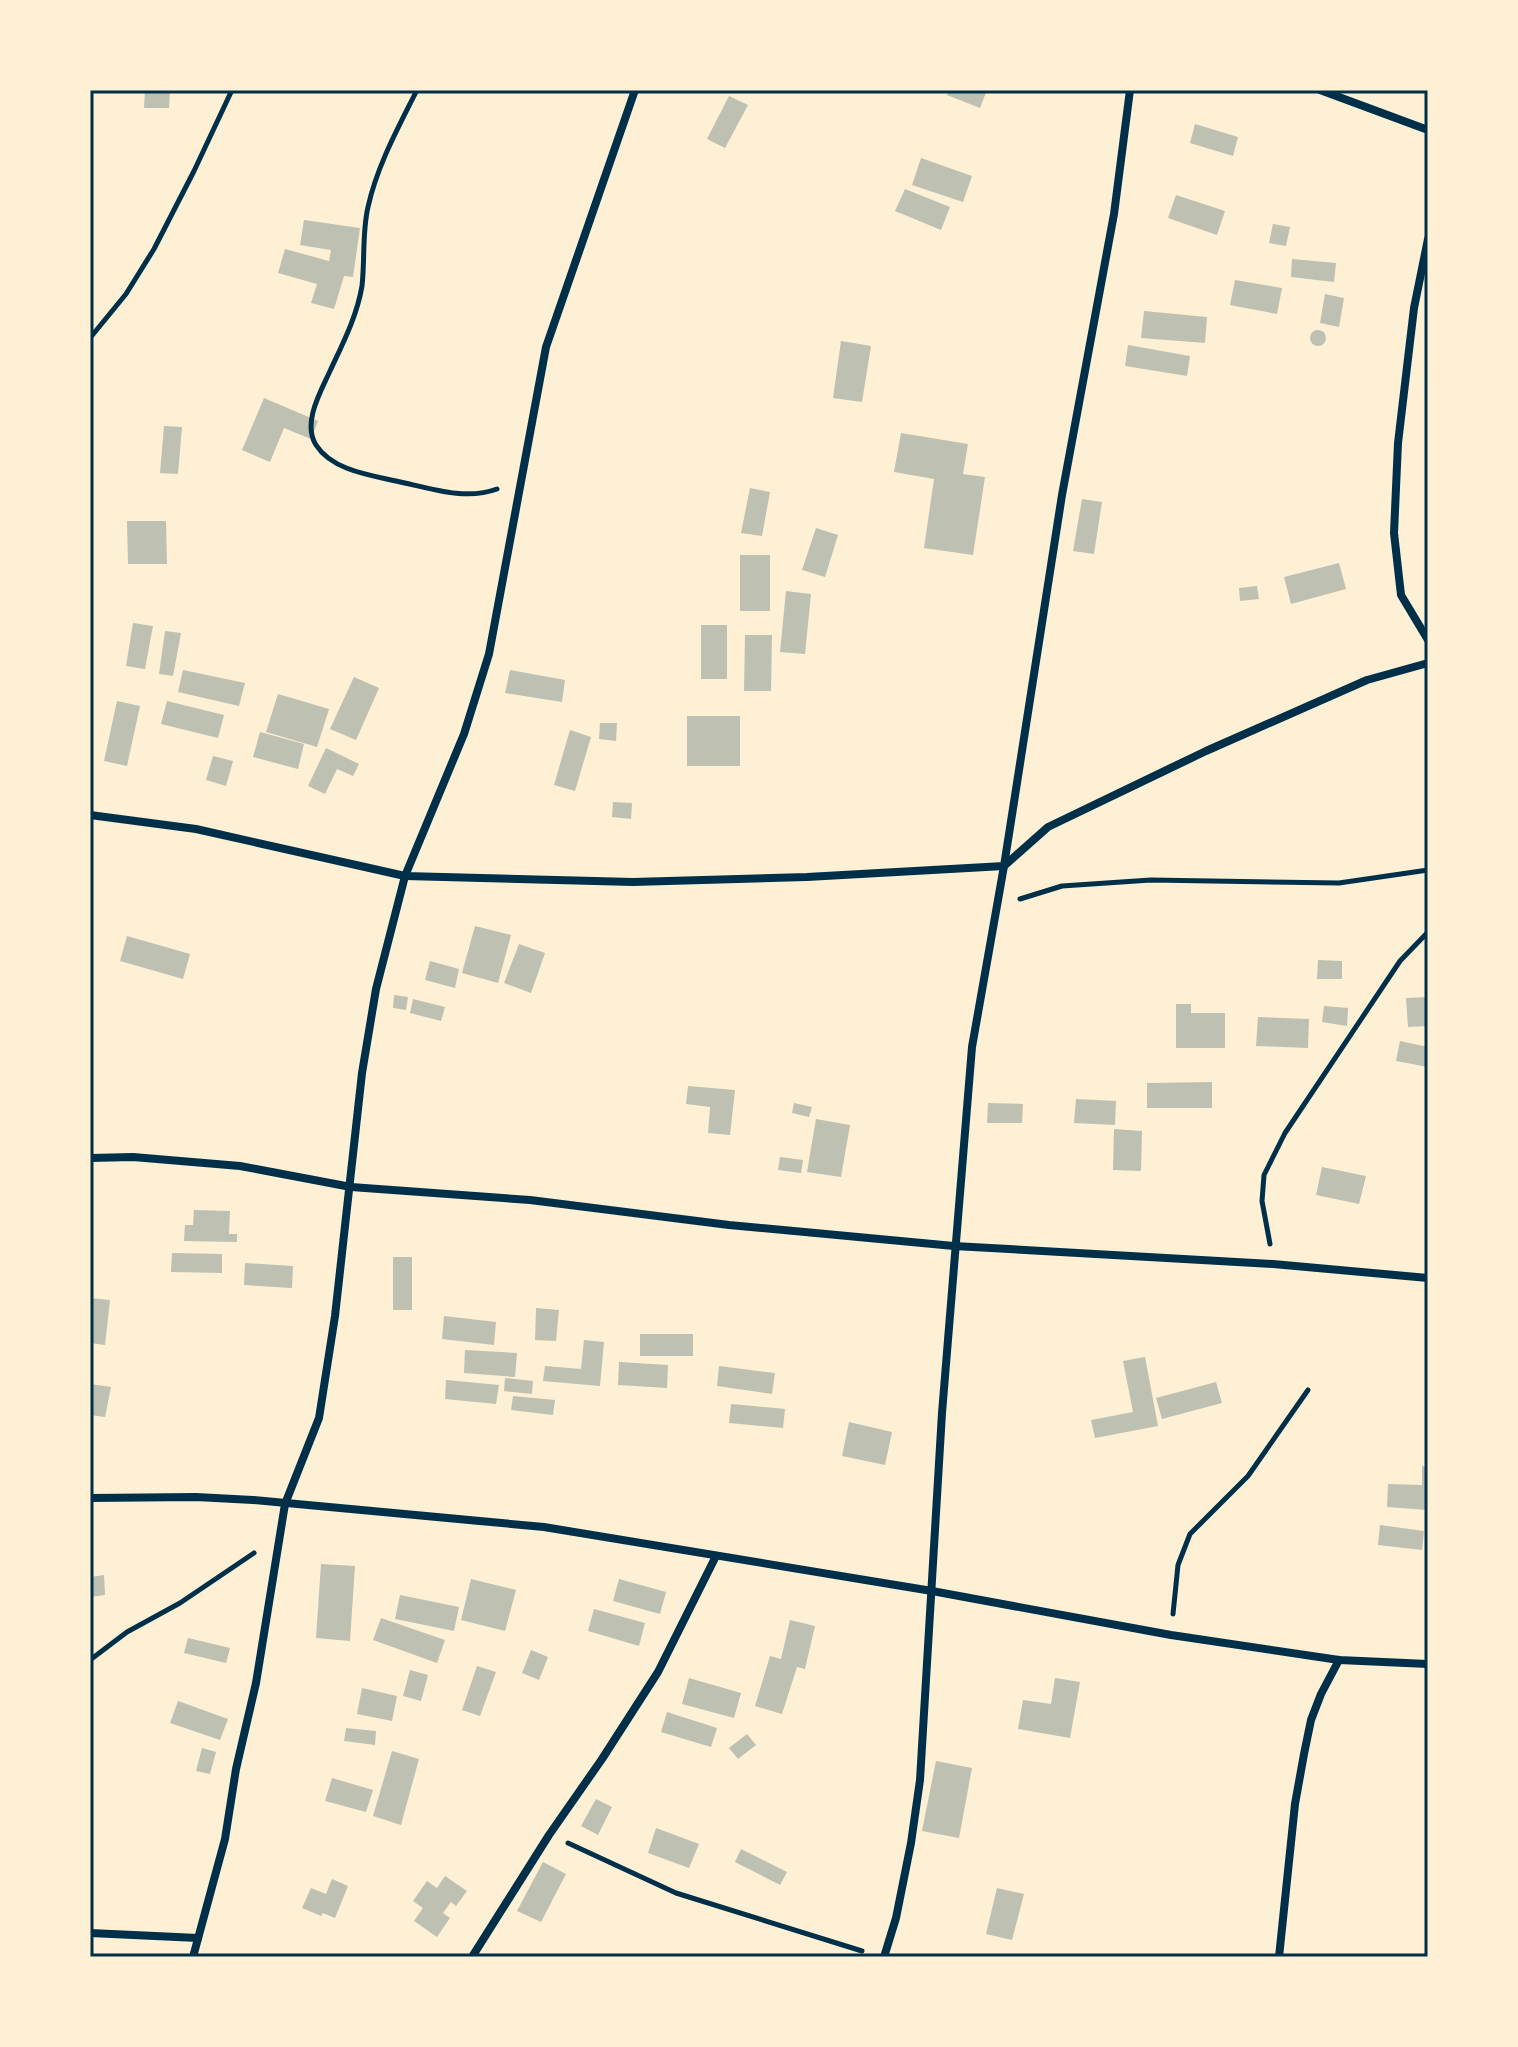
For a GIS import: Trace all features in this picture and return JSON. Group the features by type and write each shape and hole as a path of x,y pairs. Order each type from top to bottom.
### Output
{"street":[{"path":"193,1957 225,1839 236,1769 256,1683 285,1504 319,1418 351,1187 362,1073 376,989 405,876 464,734 489,654 546,347 635,90"},
{"path":"884,1957 896,1918 920,1780 954,1246 972,1047 1004,866 1062,495 1114,214 1130,90"},
{"path":"1320,90 1428,130"},
{"path":"1428,239 1414,308 1398,443 1394,533 1401,595 1428,640"},
{"path":"90,815 196,829 405,876 633,882 807,877 1004,866 1048,827 1206,751 1367,680 1428,663"},
{"path":"90,1158 133,1157 240,1166 351,1187 530,1200 729,1225 954,1246 1273,1264 1428,1278"},
{"path":"90,1498 196,1497 544,1527 932,1591 1171,1635 1339,1660 1428,1664"},
{"path":"472,1957 658,1672 716,1556"},
{"path":"1279,1957 1292,1831 1304,1754 1311,1720 1339,1660"},
{"path":"90,1933 198,1938"}],"path":[{"path":"90,338 126,294 154,249 232,90"},
{"path":"417,90 381,164 368,207 362,286 357,308 348,335 317,400 310,424 314,443 331,461 363,473 453,493 486,493 520,479"},
{"path":"992,935 1021,898 1062,886 1151,880 1339,883 1428,870"},
{"path":"1273,1264 1262,1201 1264,1175 1285,1133 1391,974 1428,932"},
{"path":"1171,1635 1178,1565 1190,1534 1248,1476 1308,1390"},
{"path":"90,1660 127,1632 180,1603 282,1535"},
{"path":"549,1835 676,1893 827,1942 884,1957"}],"building":[{"path":"145,90 170,90 169,108 144,108"},
{"path":"949,90 987,90 980,108 947,95"},
{"path":"729,96 748,105 725,148 707,139"},
{"path":"1195,124 1238,137 1233,156 1190,143"},
{"path":"921,158 972,176 963,202 912,185"},
{"path":"905,189 950,207 941,230 895,211"},
{"path":"1176,195 1225,211 1217,235 1168,218"},
{"path":"304,220 360,228 353,277 344,276 334,309 311,303 317,284 278,273 285,249 329,261 331,250 300,245"},
{"path":"1273,224 1290,227 1286,246 1269,243"},
{"path":"1292,259 1336,263 1334,282 1291,277"},
{"path":"1235,280 1282,288 1277,314 1230,305"},
{"path":"1325,294 1344,298 1339,327 1320,323"},
{"path":"1144,311 1207,317 1205,343 1141,338"},
{"path":"1318,330 1324,332 1324,344 1318,346 1312,344 1310,338 1312,332"},
{"path":"841,341 871,346 862,402 833,398"},
{"path":"1128,345 1190,356 1187,376 1125,366"},
{"path":"264,398 318,421 311,439 284,428 270,462 242,450"},
{"path":"164,426 182,427 178,474 160,473"},
{"path":"901,433 968,444 963,474 985,477 973,555 924,548 934,479 894,472"},
{"path":"750,488 770,492 762,536 741,533"},
{"path":"1082,499 1102,502 1094,554 1073,551"},
{"path":"127,521 166,521 167,564 128,564"},
{"path":"816,528 838,535 825,577 802,570"},
{"path":"740,555 770,555 770,611 740,611"},
{"path":"1339,563 1346,589 1291,604 1284,577"},
{"path":"1257,586 1259,599 1240,601 1239,588"},
{"path":"786,591 811,594 805,654 780,652"},
{"path":"133,623 153,626 145,669 126,666"},
{"path":"701,625 727,625 727,679 701,679"},
{"path":"165,631 181,633 173,676 159,674"},
{"path":"745,635 772,635 771,691 744,691"},
{"path":"183,670 245,683 239,706 178,692"},
{"path":"510,670 565,680 562,702 505,693"},
{"path":"354,677 379,688 356,740 330,729"},
{"path":"278,694 329,709 317,747 266,732"},
{"path":"117,701 140,706 127,766 104,761"},
{"path":"167,701 224,715 218,738 161,724"},
{"path":"687,716 740,716 740,766 687,766"},
{"path":"600,723 617,723 616,741 599,739"},
{"path":"570,730 591,737 575,791 554,785"},
{"path":"260,732 304,744 298,769 253,757"},
{"path":"326,748 359,764 353,776 337,769 325,794 308,786"},
{"path":"213,756 233,761 226,786 206,780"},
{"path":"613,802 632,803 631,819 612,817"},
{"path":"475,926 511,935 498,983 462,973"},
{"path":"127,936 190,954 183,979 120,961"},
{"path":"519,944 545,953 531,993 504,983"},
{"path":"1318,960 1342,961 1342,979 1317,979"},
{"path":"430,961 459,969 455,988 425,980"},
{"path":"394,995 408,997 406,1010 393,1008"},
{"path":"1428,997 1428,1026 1408,1027 1406,998"},
{"path":"413,999 445,1007 441,1021 410,1013"},
{"path":"1176,1004 1191,1004 1191,1013 1225,1013 1225,1048 1176,1048"},
{"path":"1324,1006 1348,1008 1347,1026 1322,1022"},
{"path":"1258,1017 1309,1019 1308,1048 1256,1046"},
{"path":"1400,1041 1428,1047 1428,1067 1396,1061"},
{"path":"1212,1082 1212,1108 1147,1108 1147,1083"},
{"path":"688,1086 735,1090 730,1135 708,1133 710,1107 686,1104"},
{"path":"1076,1099 1116,1101 1115,1125 1074,1123"},
{"path":"794,1103 812,1107 809,1117 792,1113"},
{"path":"988,1103 1023,1104 1022,1123 987,1123"},
{"path":"816,1119 850,1125 841,1177 807,1172"},
{"path":"1114,1129 1142,1131 1141,1171 1113,1170"},
{"path":"780,1157 803,1160 801,1173 778,1170"},
{"path":"1322,1167 1366,1176 1359,1204 1316,1195"},
{"path":"194,1210 230,1211 229,1234 237,1234 237,1242 184,1241 185,1225 193,1225"},
{"path":"172,1253 222,1254 222,1273 171,1272"},
{"path":"393,1257 412,1257 412,1310 393,1310"},
{"path":"245,1263 293,1266 292,1288 244,1285"},
{"path":"90,1298 110,1300 105,1345 90,1343"},
{"path":"536,1308 559,1310 556,1341 535,1340"},
{"path":"444,1316 496,1322 494,1345 442,1339"},
{"path":"640,1334 693,1334 693,1356 640,1356"},
{"path":"584,1340 604,1342 600,1386 543,1381 545,1366 581,1369"},
{"path":"465,1350 517,1353 515,1377 464,1373"},
{"path":"1145,1357 1158,1426 1095,1438 1091,1420 1133,1412 1123,1361"},
{"path":"619,1362 668,1365 667,1388 618,1385"},
{"path":"719,1366 775,1373 772,1394 717,1386"},
{"path":"505,1378 533,1381 532,1394 504,1391"},
{"path":"446,1380 499,1385 496,1404 445,1399"},
{"path":"1216,1382 1222,1403 1162,1419 1156,1398"},
{"path":"90,1384 111,1387 105,1417 90,1415"},
{"path":"513,1396 555,1400 553,1415 511,1410"},
{"path":"731,1404 785,1409 783,1428 729,1423"},
{"path":"849,1422 892,1432 885,1465 842,1456"},
{"path":"1422,1466 1428,1467 1428,1510 1387,1507 1388,1484 1422,1485"},
{"path":"1380,1525 1424,1531 1422,1550 1378,1545"},
{"path":"321,1564 355,1566 350,1641 316,1638"},
{"path":"104,1575 105,1595 90,1597 90,1577"},
{"path":"471,1579 516,1590 505,1631 461,1620"},
{"path":"619,1579 666,1592 660,1614 613,1601"},
{"path":"400,1595 459,1607 454,1631 395,1619"},
{"path":"594,1609 645,1623 639,1646 588,1631"},
{"path":"381,1618 445,1640 437,1663 373,1640"},
{"path":"790,1620 815,1626 805,1669 797,1667 782,1714 755,1706 770,1656 781,1659"},
{"path":"188,1638 230,1648 226,1663 184,1653"},
{"path":"531,1650 548,1657 539,1680 522,1673"},
{"path":"477,1666 496,1672 480,1716 462,1710"},
{"path":"410,1670 428,1675 421,1701 403,1696"},
{"path":"689,1678 741,1693 734,1718 682,1704"},
{"path":"1055,1678 1080,1682 1070,1738 1018,1729 1023,1700 1051,1704"},
{"path":"362,1688 397,1696 392,1721 357,1714"},
{"path":"178,1701 228,1719 220,1740 170,1723"},
{"path":"667,1712 717,1728 711,1747 661,1732"},
{"path":"346,1728 376,1731 375,1745 344,1741"},
{"path":"747,1734 756,1745 738,1759 729,1748"},
{"path":"202,1748 216,1752 210,1774 196,1771"},
{"path":"392,1751 419,1759 401,1825 373,1816"},
{"path":"936,1761 972,1768 959,1838 922,1831"},
{"path":"332,1778 373,1790 366,1812 325,1801"},
{"path":"596,1799 612,1807 598,1835 581,1826"},
{"path":"656,1828 699,1844 689,1868 648,1853"},
{"path":"741,1849 787,1872 780,1885 735,1862"},
{"path":"543,1862 566,1874 541,1922 517,1911"},
{"path":"445,1876 467,1891 456,1906 451,1902 443,1913 450,1918 437,1937 414,1921 423,1908 413,1901 427,1881 437,1888"},
{"path":"332,1879 348,1886 335,1918 302,1908 311,1888 326,1894"},
{"path":"997,1888 1024,1894 1012,1940 986,1934"}]}
